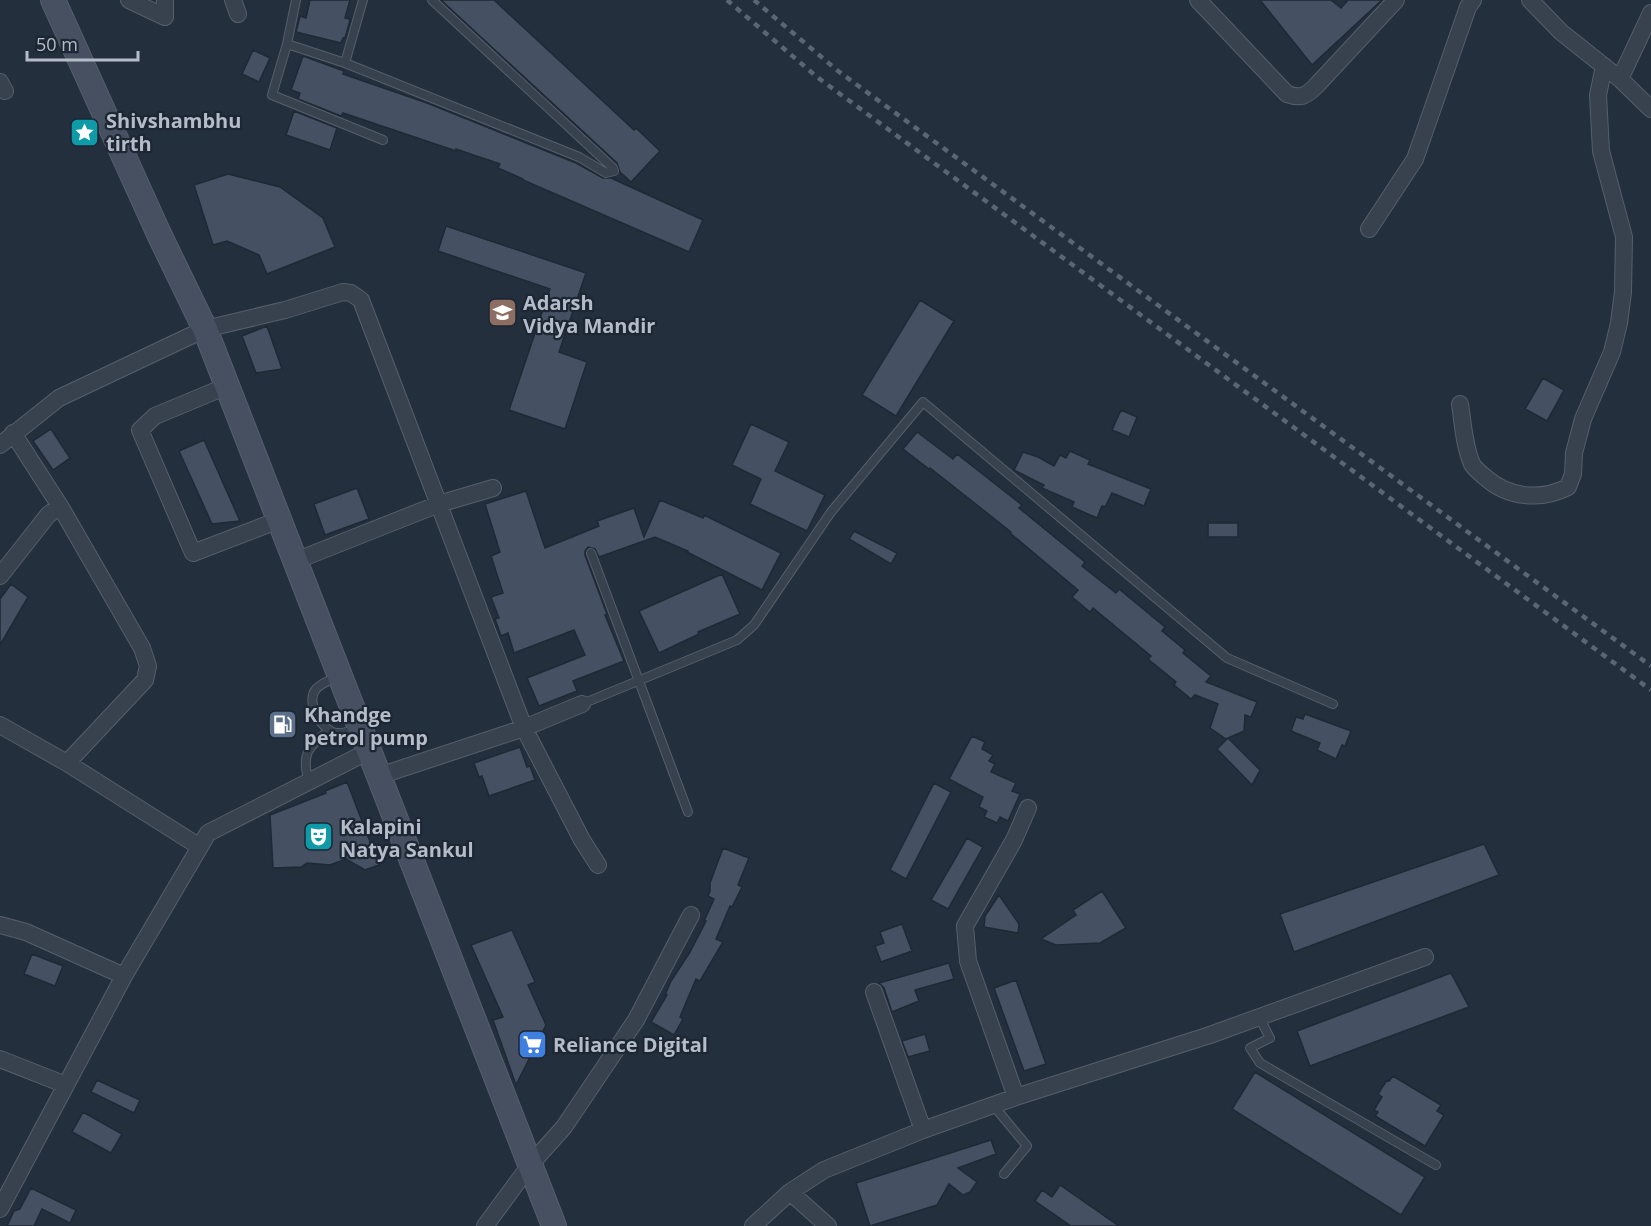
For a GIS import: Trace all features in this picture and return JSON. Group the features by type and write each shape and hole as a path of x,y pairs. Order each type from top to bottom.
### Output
{"main road":[{"path":"53,0 159,234 205,329 554,1226"}],"street":[{"path":"129,0 165,16 165,0"},
{"path":"1198,0 1287,94 1296,98 1306,96 1396,0"},
{"path":"1369,229 1415,159 1468,7 1473,0"},
{"path":"1530,0 1561,32 1620,79 1651,109"},
{"path":"1620,79 1651,13"},
{"path":"1460,404 1466,447 1473,467 1489,481 1502,490 1519,495 1559,492 1568,487 1573,474 1574,453 1583,419 1612,352 1623,292 1624,237 1601,152 1598,95 1604,66"},
{"path":"0,445 59,398 205,329 285,310 343,292 351,293 361,300 524,728 582,840 598,865"},
{"path":"227,386 155,416 140,430 193,552 279,520"},
{"path":"13,433 60,506 142,648 148,666 145,680 67,763"},
{"path":"295,561 439,504 493,488"},
{"path":"0,576 48,515 60,506"},
{"path":"379,776 524,728 582,704"},
{"path":"0,725 67,763 200,847"},
{"path":"1,1204 124,976 208,833 369,751"},
{"path":"1016,1097 968,961 965,926 1014,840 1028,808"},
{"path":"485,1226 530,1165 564,1126 636,1020 691,915"},
{"path":"0,925 26,932 124,976"},
{"path":"753,1226 790,1192 824,1170 923,1130 1016,1097 1210,1035 1425,957"},
{"path":"874,992 923,1130"},
{"path":"0,1059 66,1085"},
{"path":"790,1192 828,1226"}],"lane":[{"path":"296,0 287,44 272,95 383,140"},
{"path":"345,63 363,0"},
{"path":"287,44 345,63 579,157 606,173 614,171 432,0"},
{"path":"582,704 737,640 754,625 831,512 923,402 1227,658 1333,704"},
{"path":"591,553 688,812"},
{"path":"340,676 315,690 312,705 329,731 343,734 360,727"},
{"path":"309,782 304,767 306,754 312,744 329,731"},
{"path":"1259,1017 1269,1038 1250,1048 1260,1063 1436,1165"},
{"path":"993,1105 1027,1146 1004,1174"}],"building":[{"path":"310,0 350,0 345,18 350,19 349,24 341,43 296,32 300,16 306,18"},
{"path":"441,0 494,0 634,130 636,128 660,151 631,182 620,172 617,163"},
{"path":"1260,0 1331,0 1341,8 1348,0 1382,0 1312,65"},
{"path":"253,50 270,58 259,82 242,74"},
{"path":"303,56 344,71 343,74 427,103 576,163 603,178 611,178 703,220 689,252 523,180 498,168 500,164 343,113 341,116 298,99 300,93 291,90"},
{"path":"294,111 337,128 330,150 286,135"},
{"path":"228,174 280,187 323,218 335,247 267,274 259,255 227,241 213,245 194,185"},
{"path":"446,226 586,273 559,352 587,362 565,429 509,410 550,289 438,251"},
{"path":"920,300 954,321 896,416 862,395"},
{"path":"267,326 282,369 256,373 242,336"},
{"path":"1543,378 1564,390 1547,421 1525,409"},
{"path":"1121,410 1137,417 1129,437 1112,430"},
{"path":"751,424 789,442 775,471 825,495 807,531 750,504 761,479 732,465"},
{"path":"51,429 70,458 53,470 33,441"},
{"path":"917,432 953,459 957,454 1022,505 1019,508 1085,562 1082,566 1116,593 1119,589 1165,627 1162,631 1185,650 1183,653 1211,676 1206,682 1257,702 1251,717 1245,715 1244,731 1226,739 1210,728 1218,704 1195,695 1191,699 1174,685 1176,682 1148,659 1151,656 1093,608 1090,612 1072,597 1078,590 1011,532 903,449"},
{"path":"204,440 240,521 212,524 179,451"},
{"path":"1070,451 1090,460 1088,464 1151,489 1144,506 1112,493 1105,507 1102,506 1097,518 1072,507 1074,502 1042,488 1044,485 1014,470 1023,452 1054,466 1060,455 1066,458"},
{"path":"357,488 369,519 325,535 314,504"},
{"path":"526,491 545,548 599,526 597,521 634,508 644,537 660,500 703,518 704,515 781,553 762,590 688,551 655,537 599,557 595,549 588,547 585,555 607,614 605,615 624,661 573,681 577,691 539,706 527,678 585,655 574,630 514,653 508,633 501,636 495,619 499,618 491,597 503,593 491,556 500,552 485,504"},
{"path":"1208,523 1238,523 1238,537 1208,537"},
{"path":"854,531 897,553 891,564 849,539"},
{"path":"722,574 740,614 698,632 699,634 659,653 639,611"},
{"path":"11,584 28,597 0,645 0,599"},
{"path":"1305,714 1351,731 1336,759 1317,750 1320,743 1291,731 1296,717 1303,719"},
{"path":"972,736 985,742 982,749 993,755 989,761 995,764 991,772 1016,783 1012,791 1020,794 1008,821 1000,817 997,823 984,817 987,811 979,807 983,797 949,779"},
{"path":"1228,738 1260,770 1252,785 1217,749"},
{"path":"520,747 527,767 530,766 535,780 489,796 482,776 479,777 474,763"},
{"name":"Kalapini Natya Sankul","path":"347,782 379,865 365,870 346,859 330,865 307,863 301,867 273,868 270,815 326,793 325,791"},
{"path":"934,783 951,792 906,879 890,870"},
{"path":"967,838 983,847 948,909 931,900"},
{"path":"1484,844 1499,875 1294,952 1280,914"},
{"path":"723,848 749,858 738,885 742,887 732,907 730,906 716,939 723,942 700,981 696,979 680,1017 683,1019 674,1035 651,1022 667,995 665,995 671,981 706,921 704,921 714,899 708,896 710,883"},
{"path":"1102,891 1126,928 1100,943 1056,945 1041,939 1076,915 1073,910"},
{"path":"999,895 1019,924 1018,933 984,927 985,916"},
{"path":"902,924 912,951 881,962 875,946 884,943 880,932"},
{"path":"512,930 535,982 528,985 546,1025 516,1085 493,1020 503,1017 471,945"},
{"path":"32,954 63,966 55,986 24,974"},
{"path":"949,963 954,979 915,990 919,1001 892,1012 884,988 879,983"},
{"path":"1451,973 1469,1007 1310,1066 1297,1031"},
{"path":"1016,980 1046,1064 1024,1071 994,988"},
{"path":"925,1034 930,1051 908,1057 902,1041"},
{"path":"1255,1072 1425,1177 1401,1215 1232,1109"},
{"path":"1393,1076 1441,1105 1437,1111 1444,1115 1425,1146 1375,1116 1378,1112 1374,1110 1382,1097 1378,1094 1387,1080 1389,1081"},
{"path":"97,1080 140,1100 134,1113 91,1092"},
{"path":"83,1112 122,1134 111,1153 72,1132"},
{"path":"991,1140 996,1154 958,1168 977,1182 970,1192 963,1195 949,1184 937,1205 870,1226 856,1183"},
{"path":"1060,1185 1119,1226 1071,1226 1035,1201 1042,1190 1052,1197"},
{"path":"31,1188 76,1210 70,1223 42,1209 34,1226 7,1226 14,1211 20,1209"}],"railway":[{"path":"727,0 817,77 1651,690"},
{"path":"754,0 838,71 1651,666"}],"place":[{"name":"Shivshambhu tirth","path":"85,132"},
{"name":"Adarsh Vidya Mandir","path":"502,313"},
{"name":"Khandge petrol pump","path":"283,725"},
{"name":"Kalapini Natya Sankul","path":"319,837"},
{"name":"Reliance Digital","path":"532,1044"}]}
